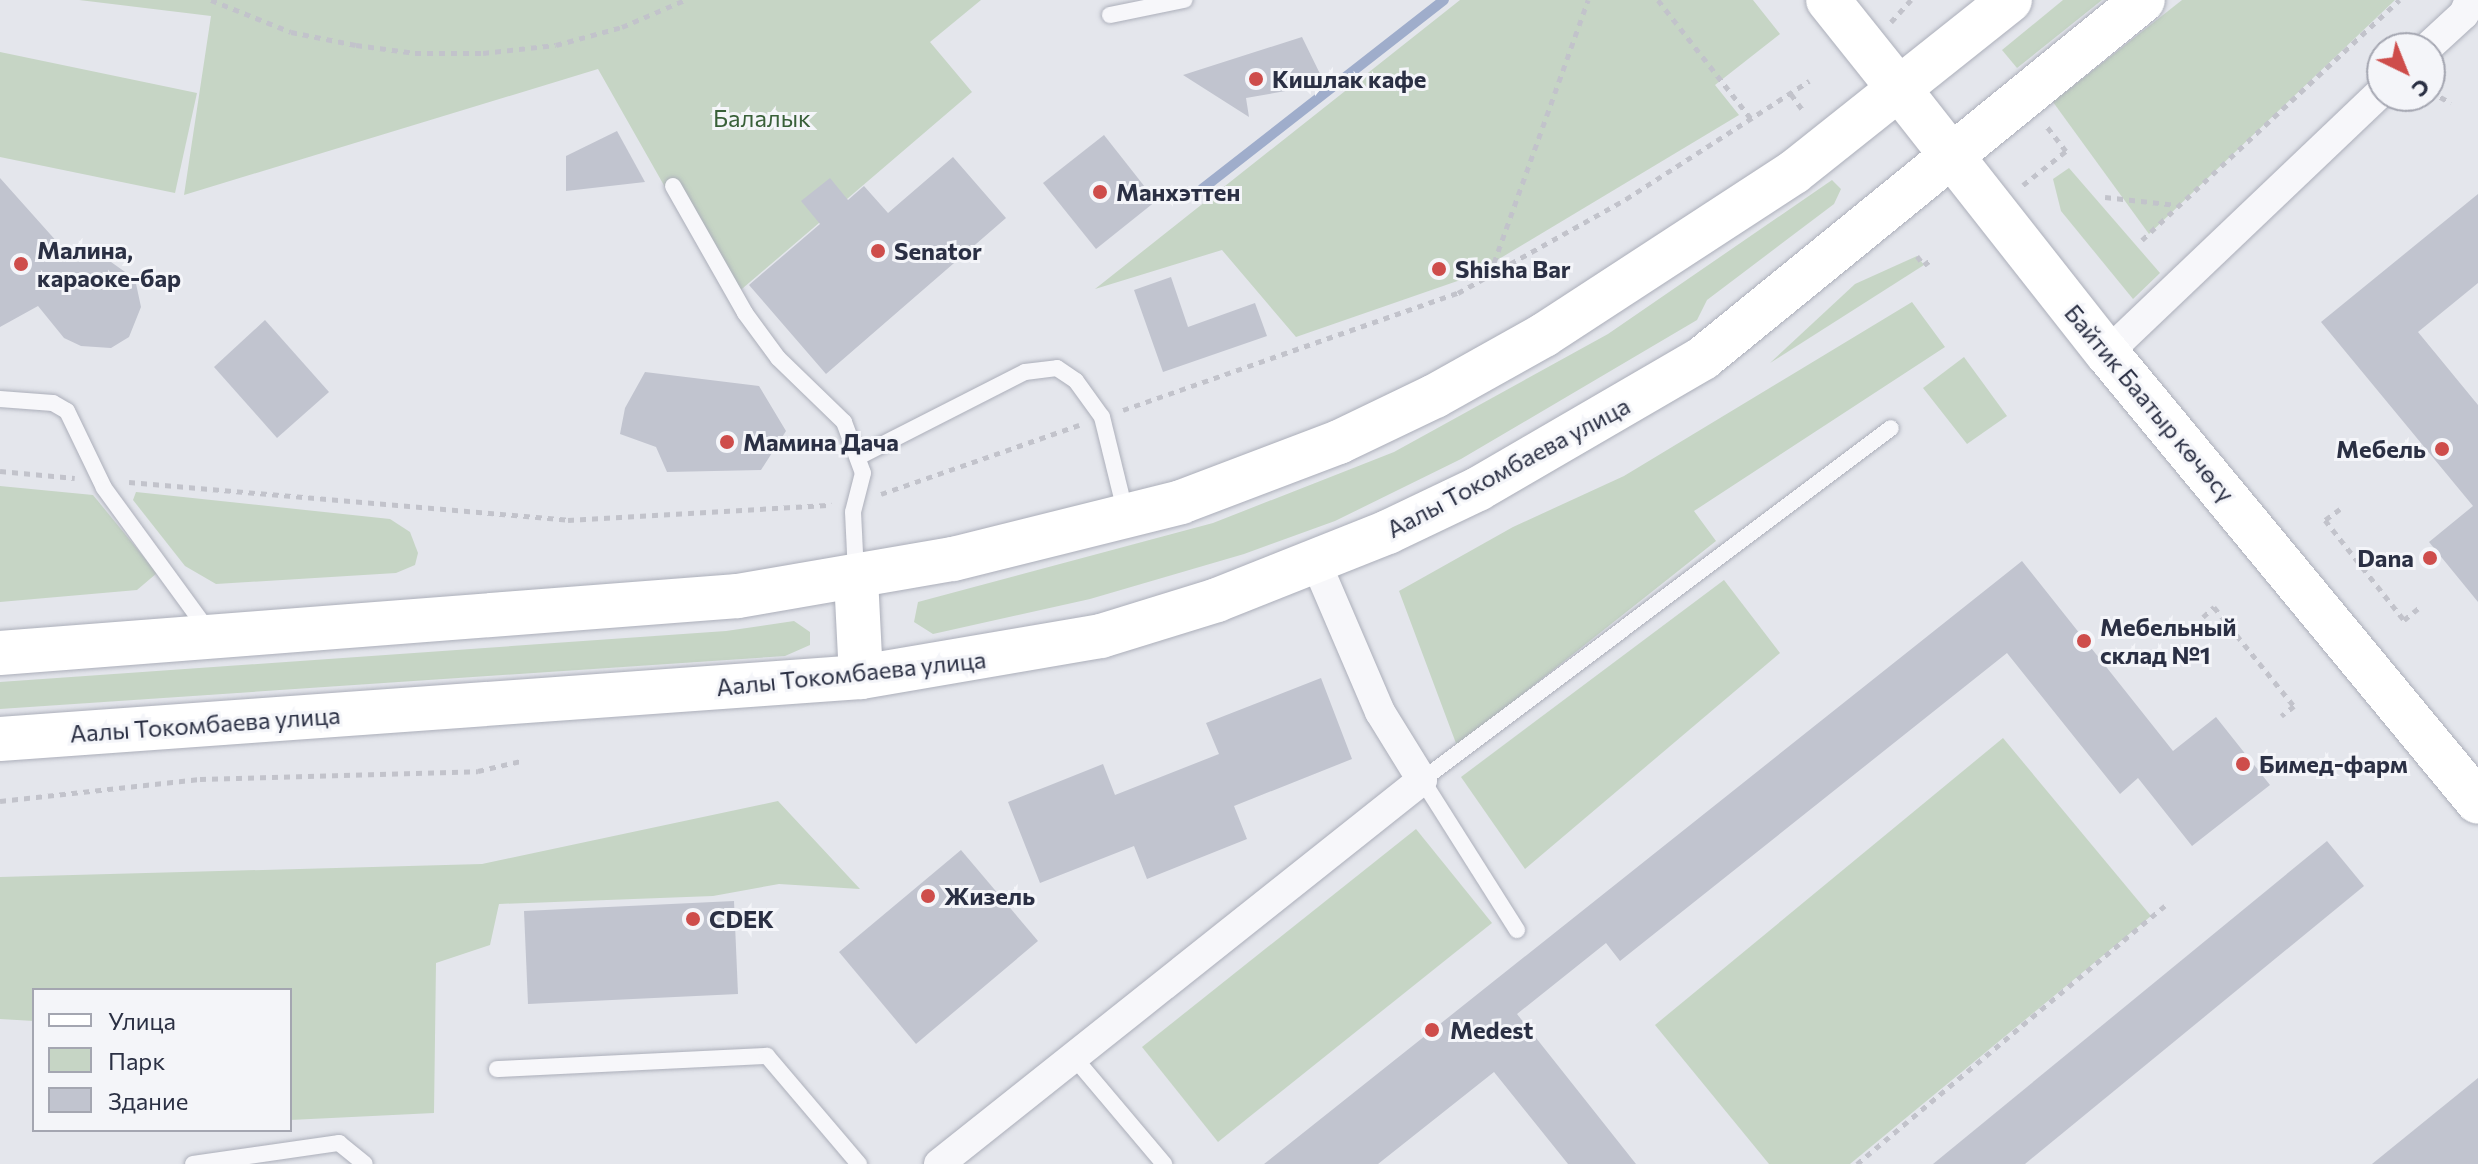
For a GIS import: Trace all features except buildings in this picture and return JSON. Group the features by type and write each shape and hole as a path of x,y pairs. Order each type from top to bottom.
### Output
{"main road":[{"name":"Байтик Баатыр көчөсү","path":"1828,0 2107,353 2478,802"},
{"path":"0,653 738,596 856,578 1127,517 1276,468 1435,396 1544,335 1719,223 1899,89 2010,0"},
{"name":"Аалы Токомбаева улица","path":"0,739 861,677 1101,636 1316,563 1478,489 1703,358 2143,0"},
{"path":"856,578 861,677"}],"street":[{"path":"2444,32 2464,14 2470,0"},
{"path":"2107,353 2366,106"},
{"path":"939,1164 1072,1055 1422,780 1380,712 1316,563"}],"lane":[{"path":"1110,15 1184,0"},
{"path":"673,186 745,313 778,358 844,422 863,473 853,512 856,578"},
{"path":"858,457 1025,372 1057,368 1076,381 1102,417 1127,517"},
{"path":"0,399 53,403 67,411 104,488 212,637"},
{"path":"1517,930 1422,780 1891,428"},
{"path":"1072,1055 1164,1164"},
{"path":"497,1069 767,1056 859,1164"},
{"path":"193,1164 339,1143 365,1164"}],"path":[{"path":"211,0 291,32 443,53 556,45 622,27 685,0"},
{"path":"1490,275 1588,0"},
{"path":"1658,0 1752,120 1809,81"},
{"path":"1902,0 1908,8"},
{"path":"1889,23 1908,8 1911,0"},
{"path":"2142,240 2399,0"},
{"path":"1791,94 1804,112"},
{"path":"2446,100 2451,103"},
{"path":"2022,186 2066,151 2042,121"},
{"path":"2105,197 2177,205"},
{"path":"1917,256 1924,265 1932,259"},
{"path":"2340,509 2325,520 2404,620 2419,608"},
{"path":"2203,617 2214,607 2294,706 2281,716"},
{"path":"0,801 200,779 478,771 521,761"},
{"path":"1857,1164 2165,906"}],"green space":[{"name":"Балалык","path":"79,0 981,0 930,42 972,92 729,300 598,69 184,195 211,16"},
{"path":"1460,0 1753,0 1780,34 1715,85 1739,115 1469,277 1296,337 1222,250 1095,289"},
{"path":"2063,0 2102,0 2017,68 2002,50"},
{"path":"2182,0 2395,0 2149,234 2053,102"},
{"path":"0,52 197,93 175,193 0,157"},
{"path":"2069,168 2160,273 2133,299 2061,211 2053,179"},
{"path":"1832,180 1841,189 1834,204 1707,300 1697,320 1461,459 1335,521 1244,554 1090,599 933,634 914,622 918,602 1213,523 1394,452 1608,334"},
{"path":"1917,256 1924,265 1770,363 1855,284"},
{"path":"1912,302 1945,347 1694,511 1716,541 1457,746 1399,591 1513,527 1624,476"},
{"path":"1964,357 2007,416 1967,444 1923,388"},
{"path":"0,486 93,495 157,573 137,590 0,602"},
{"path":"136,492 390,519 410,532 418,553 415,565 396,573 216,584 185,566 133,500"},
{"path":"1724,580 1780,653 1525,869 1461,777"},
{"path":"794,621 810,632 810,645 785,656 0,709 0,682 726,631"},
{"path":"2003,738 2151,916 1850,1164 1769,1164 1655,1025"},
{"path":"778,801 860,889 779,884 713,896 499,904 490,945 436,963 434,1113 292,1120 292,988 32,988 32,1021 0,1019 0,877 482,864"},
{"path":"1416,829 1492,923 1218,1142 1142,1047"}],"waterway":[{"path":"1202,189 1444,0"}],"place":[{"name":"Кишлак кафе","path":"1256,79"},
{"name":"Манхэттен","path":"1100,192"},
{"name":"Senator","path":"878,251"},
{"name":"Малина, караоке-бар","path":"21,264"},
{"name":"Shisha Bar","path":"1439,269"},
{"name":"Мамина Дача","path":"727,442"},
{"name":"Мебель","path":"2442,449"},
{"name":"Dana","path":"2430,558"},
{"name":"Мебельный склад №1","path":"2084,641"},
{"name":"Бимед-фарм","path":"2243,764"},
{"name":"Жизель","path":"928,896"},
{"name":"CDEK","path":"693,919"},
{"name":"Medest","path":"1432,1030"}]}
